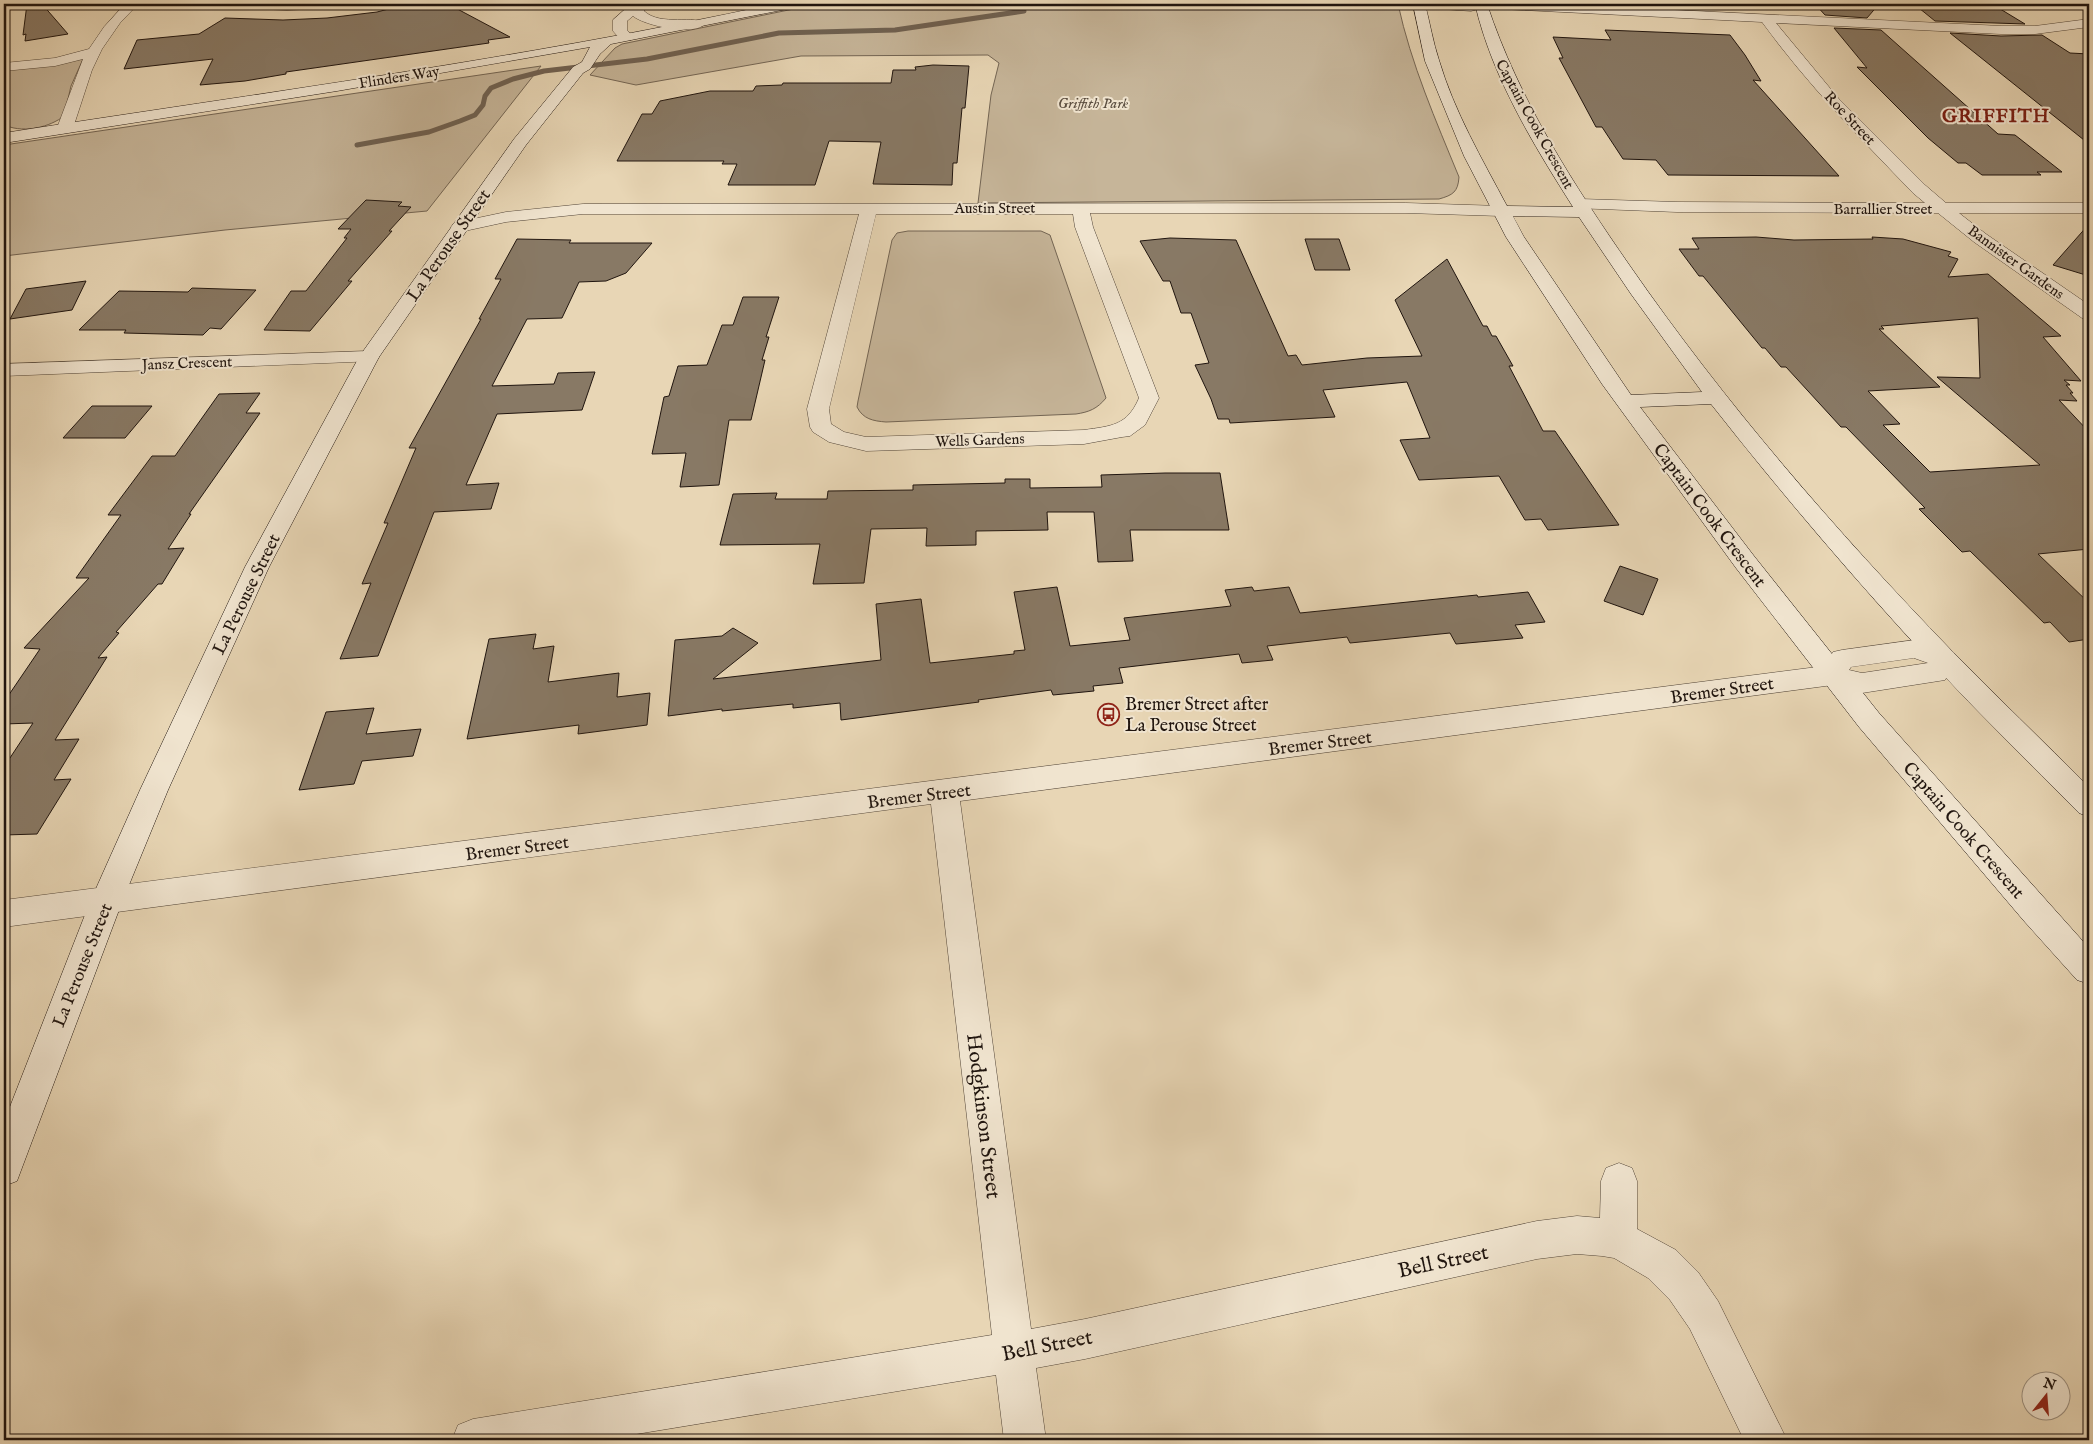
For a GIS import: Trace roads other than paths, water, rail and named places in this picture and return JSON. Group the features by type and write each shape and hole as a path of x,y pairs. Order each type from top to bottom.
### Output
{"street":[{"path":"65,128 72,117 80,82 93,52 127,8 143,4"},
{"path":"232,4 287,6 336,4"},
{"path":"639,4 637,12 641,17 650,21 698,24"},
{"path":"626,37 620,31 620,20 639,4"},
{"name":"Flinders Way","path":"4,138 310,92 698,24 792,4"},
{"name":"Captain Cook Crescent","path":"1419,4 1432,61 1449,106 1472,156 1529,258 1612,384 1657,446 1833,676 2034,911 2089,970"},
{"path":"1427,4 1471,7 1481,4 2009,30 2035,30 2089,23"},
{"name":"Captain Cook Crescent","path":"1481,4 1496,54 1512,88 1554,165 1613,256 1702,379 1825,527 1944,659 2089,805"},
{"name":"Roe Street","path":"1766,18 1787,47 1834,102 1919,189 1944,209"},
{"name":"La Perouse Street","path":"4,1168 106,902 154,790 257,567 369,357 520,142 579,68 607,40"},
{"path":"553,50 572,57 579,68"},
{"path":"4,67 55,62 93,52"},
{"name":"Austin Street","path":"481,198 583,209"},
{"name":"Austin Street","path":"460,227 490,218 583,209 1406,208 1455,211 1499,207 1582,208"},
{"name":"Barrallier Street","path":"1582,208 1628,212 1677,207 2089,208"},
{"name":"Wells Gardens","path":"868,209 865,228 818,409 821,427 837,437 866,444 1084,437 1122,431 1137,420 1146,408 1149,398 1084,228 1081,208"},
{"name":"Bannister Gardens","path":"1944,209 1980,238 2089,314"},
{"name":"Jansz Crescent","path":"4,370 369,357"},
{"path":"1612,384 1702,379"},
{"path":"1626,402 1716,397"},
{"name":"Bremer Street","path":"4,914 1833,676 1862,683 1936,674 1944,659"},
{"name":"Hodgkinson Street","path":"944,792 1025,1440"},
{"path":"1619,1181 1618,1240 1662,1264 1694,1298 1766,1440"},
{"name":"Bell Street","path":"473,1440 1085,1339 1537,1240 1577,1235 1618,1240"}],"waterway":[{"path":"357,145 429,132 460,121 475,115 483,105 485,96 491,88 513,79 544,71 647,59 779,33 895,30 1024,11"}],"place":[{"name":"Bremer Street after La Perouse Street","path":"1109,714"}],"district":[{"name":"GRIFFITH","path":"1996,115"}],"park label":[{"name":"Griffith Park","path":"1093,103"}]}
